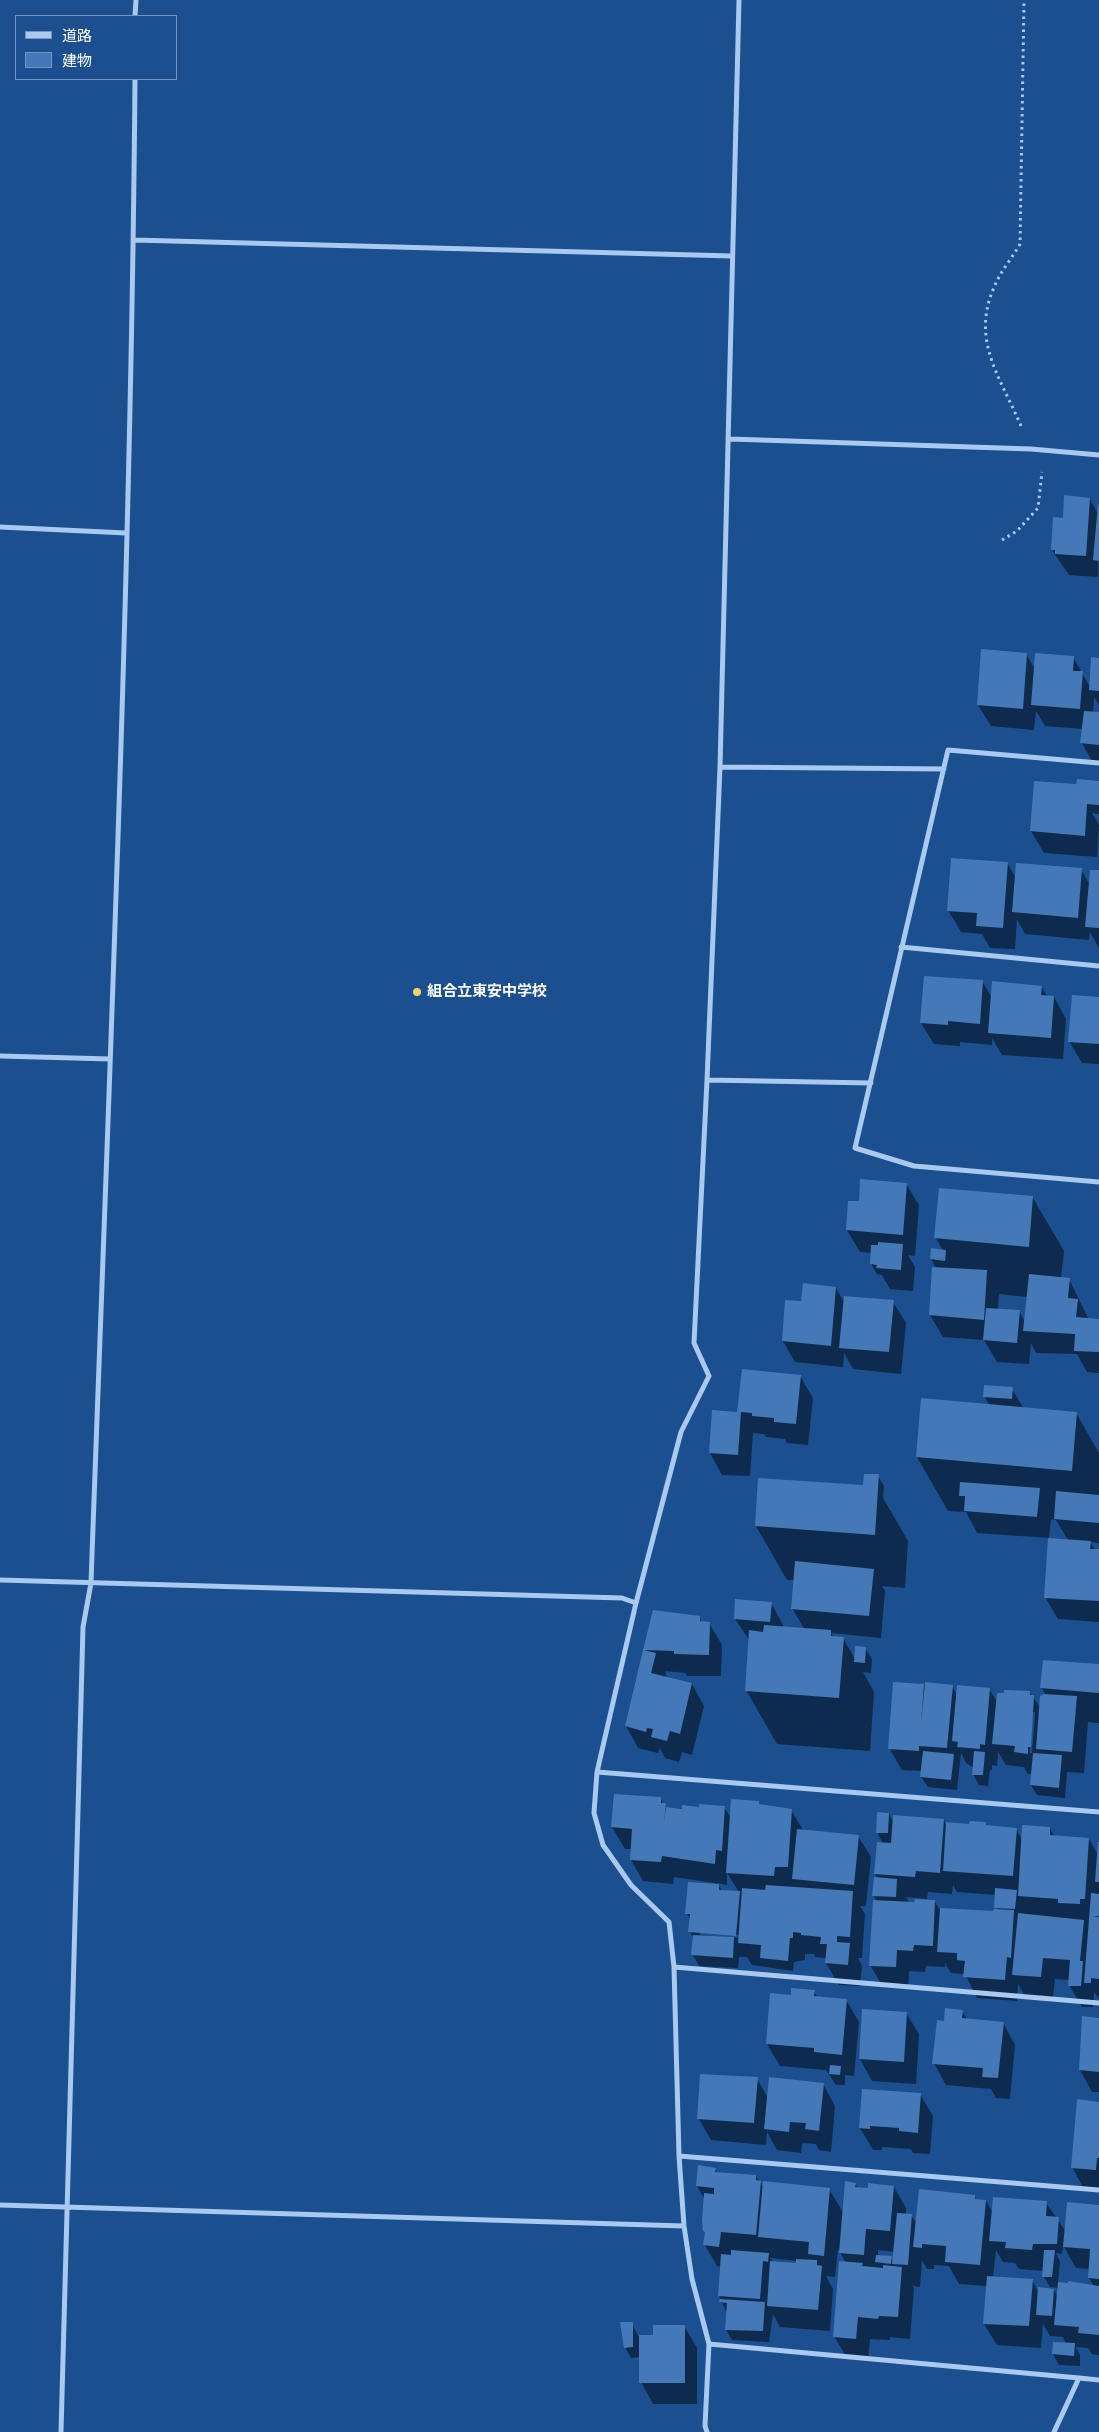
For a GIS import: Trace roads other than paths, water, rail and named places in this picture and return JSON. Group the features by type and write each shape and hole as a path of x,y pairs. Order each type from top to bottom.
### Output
{"street":[{"path":"135,15 136,0"},
{"path":"707,2432 705,2426 709,2344 692,2279 684,2226 679,2156 674,1967 669,1922 631,1885 603,1845 594,1813 597,1772 636,1602 680,1432 709,1376 694,1343 720,767 740,0"},
{"path":"61,2432 83,1627 91,1583 110,1059 134,240 135,80"},
{"path":"134,240 732,256"},
{"path":"730,439 1031,449 1099,455"},
{"path":"0,528 126,533"},
{"path":"1099,762 948,750 855,1148 914,1166 1099,1182"},
{"path":"720,767 944,769"},
{"path":"901,947 1099,966"},
{"path":"0,1056 110,1059"},
{"path":"707,1080 871,1084"},
{"path":"0,1580 622,1598 636,1602"},
{"path":"597,1772 1099,1812"},
{"path":"674,1967 1099,2003"},
{"path":"679,2156 1099,2190"},
{"path":"0,2205 684,2226"},
{"path":"709,2344 1099,2380"},
{"path":"1054,2432 1079,2378"}],"place":[{"name":"組合立東安中学校","path":"417,992"}]}
